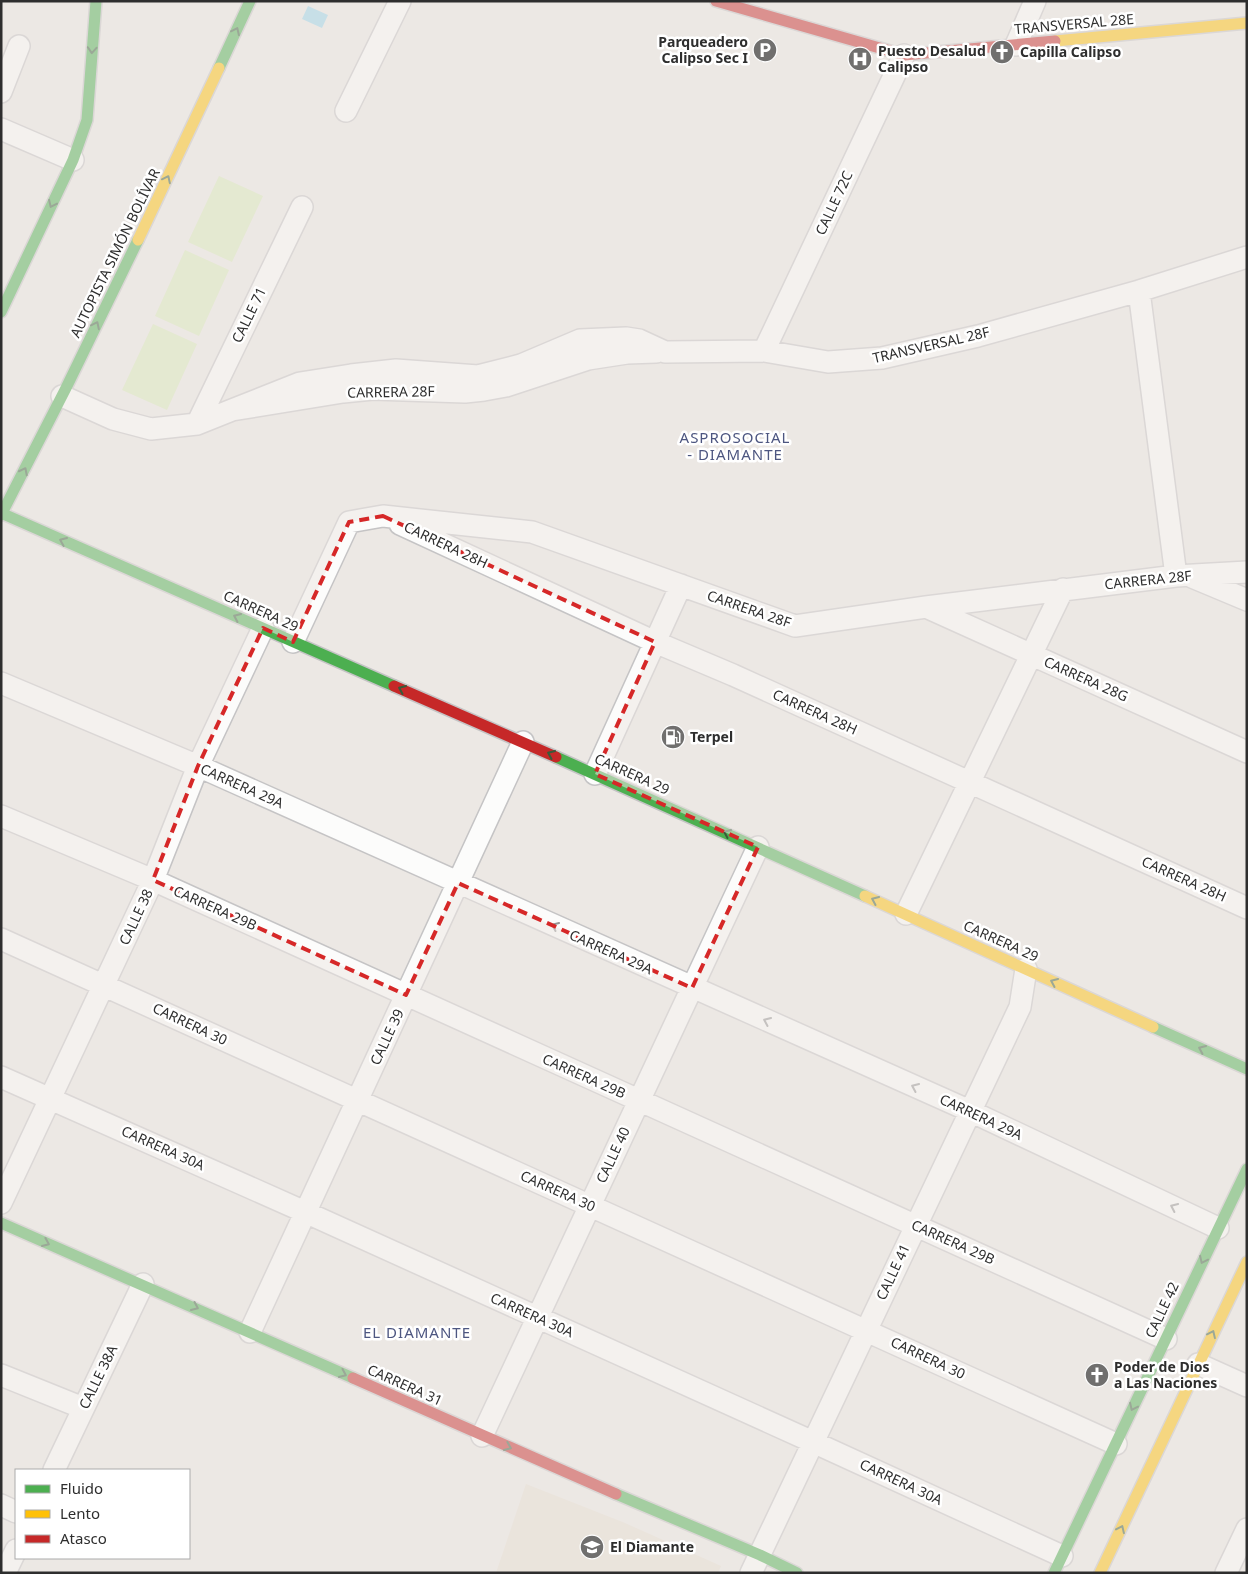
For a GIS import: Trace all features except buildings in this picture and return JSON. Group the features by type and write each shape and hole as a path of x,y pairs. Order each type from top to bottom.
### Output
{"main road":[{"path":"1,312 73,160 87,120 96,1"},
{"name":"AUTOPISTA SIMÓN BOLÍVAR","path":"1,514 62,396 178,156 250,1"},
{"path":"716,1 904,54"},
{"name":"TRANSVERSAL 28E","path":"904,54 1247,23"},
{"name":"CARRERA 29","path":"1,514 595,774 1247,1069"},
{"name":"CALLE 42","path":"1058,1564 1247,1169"},
{"name":"CARRERA 31","path":"1,1223 143,1284 482,1436 756,1564 797,1573"},
{"path":"1100,1573 1247,1262"}],"street":[{"path":"346,111 400,1"},
{"path":"1016,45 1035,1"},
{"path":"1,92 19,46"},
{"name":"CALLE 72C","path":"764,351 904,54"},
{"path":"1,129 73,160"},
{"name":"CALLE 71","path":"197,424 302,206"},
{"name":"TRANSVERSAL 28F","path":"197,424 300,383 396,370 478,376 520,365 580,340 626,338 640,340 665,352 764,351 828,362 882,358 978,336 1139,291 1247,257"},
{"path":"1139,291 1181,575 1247,600"},
{"path":"62,396 113,419 151,429 197,424"},
{"name":"CARRERA 28F","path":"293,642 349,522 383,516 532,532 795,626 1063,589 1181,575 1247,572"},
{"name":"CARRERA 28H","path":"383,516 655,642 733,675 1247,908"},
{"path":"595,774 681,585"},
{"path":"906,914 1063,589"},
{"name":"CARRERA 28G","path":"926,607 1247,752"},
{"name":"CALLE 38","path":"1,1203 153,880 198,766 263,628"},
{"name":"CARRERA 29A","path":"1,683 198,766 970,1111 1218,1228"},
{"name":"CALLE 39","path":"250,1332 523,742"},
{"name":"CARRERA 29B","path":"1,816 153,880 1166,1338"},
{"name":"CALLE 40","path":"482,1436 758,847"},
{"name":"CARRERA 30","path":"1,939 1116,1444"},
{"name":"CALLE 41","path":"756,1564 1020,1007 1026,969"},
{"name":"CARRERA 30A","path":"1,1077 306,1212 813,1442 1058,1564"},
{"name":"CALLE 38A","path":"54,1469 143,1284"},
{"path":"1198,1364 1247,1386"},
{"path":"1,1375 83,1408"},
{"path":"1,1505 15,1512"},
{"path":"1226,1573 1247,1529"},
{"path":"5,1573 15,1552"}],"highlighted area":[{"path":"383,516 655,642 595,774 758,847 692,988 458,883 406,995 153,880 198,766 263,628 293,642 349,522"}],"shaded area":[{"name":"El Diamante","path":"526,1484 625,1523 721,1566 718,1573 496,1573"}],"green space":[{"path":"219,176 263,196 232,262 188,242"},
{"path":"185,250 229,270 199,336 155,316"},
{"path":"153,324 197,344 167,410 122,390"}],"water":[{"path":"308,6 328,15 322,28 302,19"}],"traffic: fast":[{"path":"1,312 73,160 87,120 96,1"},
{"path":"219,68 250,1"},
{"path":"1,515 66,388 138,240"},
{"path":"1,513 394,686"},
{"path":"556,757 865,896"},
{"path":"1153,1027 1247,1069"},
{"path":"1054,1573 1247,1169"},
{"path":"1,1223 353,1378"},
{"path":"616,1494 760,1555 797,1573"}],"traffic: slow":[{"path":"1055,41 1247,23"},
{"path":"138,240 219,68"},
{"path":"865,896 1153,1027"},
{"path":"1100,1573 1247,1262"}],"traffic: jam":[{"path":"716,1 904,55 1055,41"},
{"path":"394,686 556,757"},
{"path":"353,1378 616,1494"}],"place":[{"name":"Parqueadero Calipso Sec I","path":"765,50"},
{"name":"Capilla Calipso","path":"1002,52"},
{"name":"Puesto Desalud Calipso","path":"860,59"},
{"name":"Terpel","path":"673,737"},
{"name":"Poder de Dios a Las Naciones","path":"1097,1375"},
{"name":"El Diamante","path":"592,1547"}],"district":[{"name":"ASPROSOCIAL - DIAMANTE","path":"735,446"},
{"name":"EL DIAMANTE","path":"417,1333"}]}
